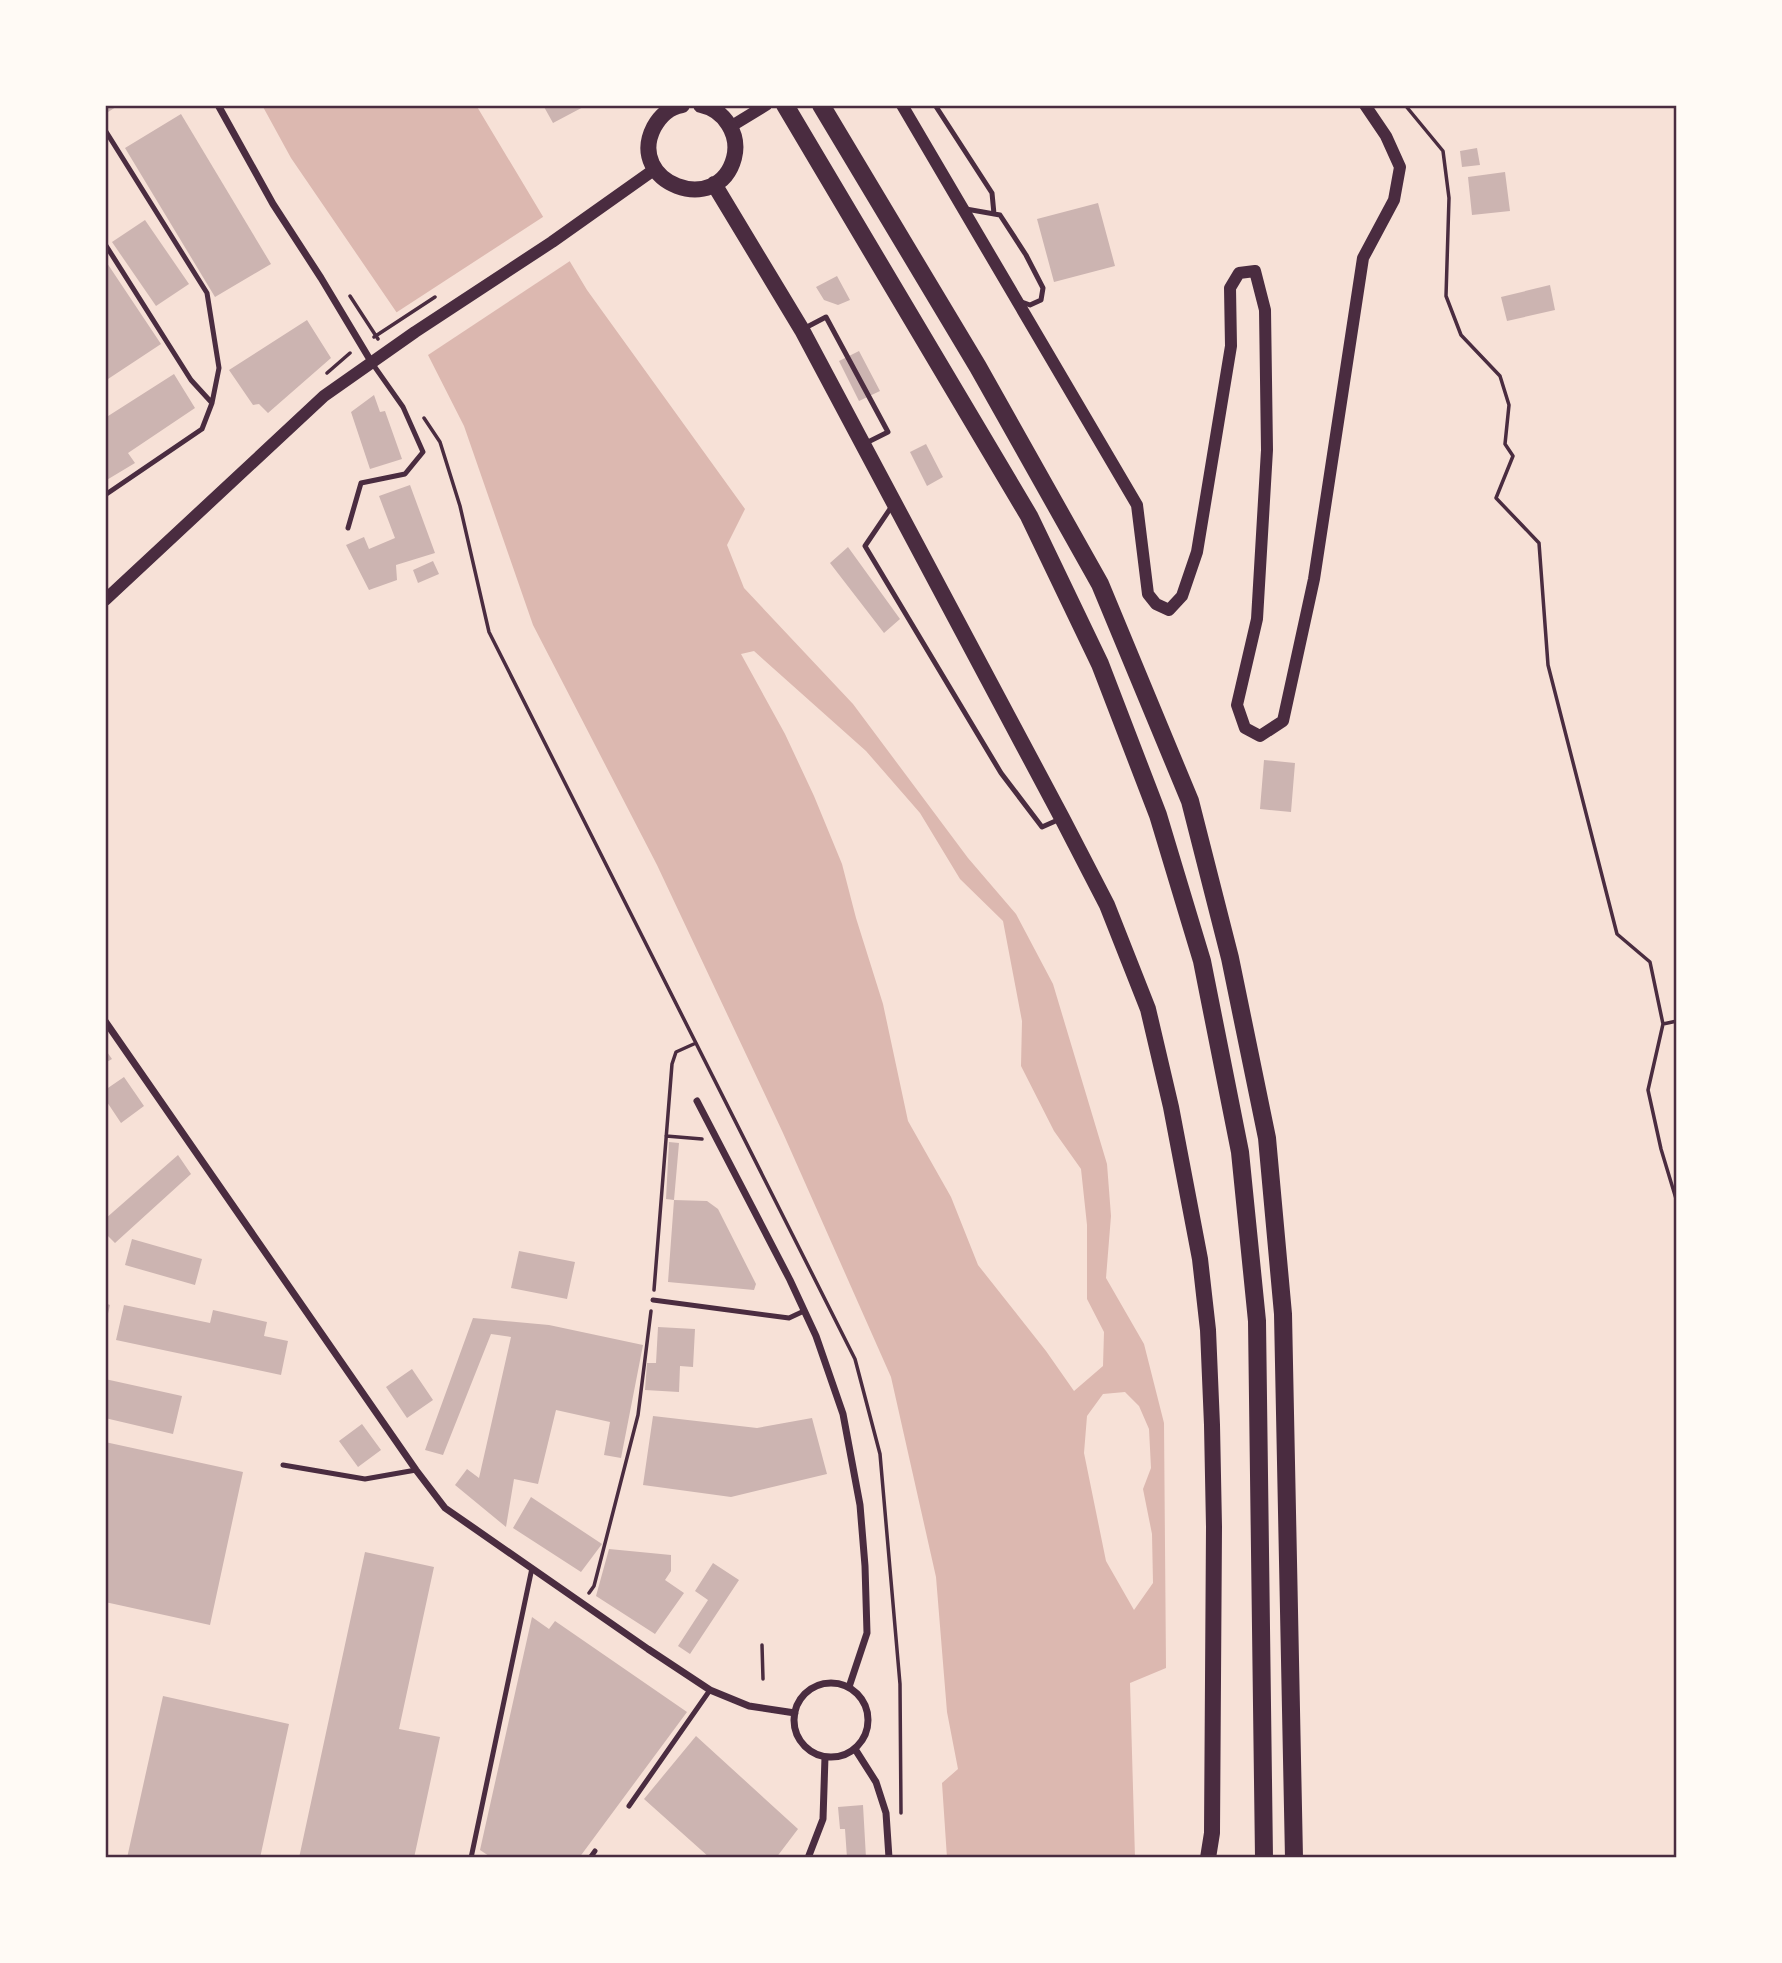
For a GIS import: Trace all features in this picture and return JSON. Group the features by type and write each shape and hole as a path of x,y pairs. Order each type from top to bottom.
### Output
{"highway":[{"path":"785,105 1029,516 1100,664 1158,815 1202,961 1240,1152 1257,1321 1264,1858"},
{"path":"822,107 978,367 1100,584 1190,801 1230,958 1267,1138 1283,1314 1294,1858"}],"main road":[{"path":"679,105 657,121 651,132 650,157 663,180 688,190 702,189 714,184 730,168 734,158 734,136 730,127 720,114 701,105"},
{"path":"714,184 802,330 1062,818 1107,905 1147,1009 1171,1107 1200,1259 1208,1330 1213,1450 1212,1833 1208,1858"},
{"path":"1212,1833 1217,1858"}],"street":[{"path":"218,105 273,204 372,363"},
{"path":"730,127 766,105"},
{"path":"902,105 1136,505 1148,594 1156,604 1169,610 1182,596 1197,552 1231,346 1230,288 1239,273 1255,271 1265,310 1267,450 1258,620 1237,705 1245,728 1260,736 1283,721 1314,579 1363,258 1394,200 1400,167 1387,136 1365,105"},
{"path":"105,600 324,396 655,169"},
{"path":"105,1021 445,1508 710,1690 749,1706 795,1713"},
{"path":"698,1101 816,1336 843,1414 860,1505 867,1633 849,1687"},
{"path":"825,1683 849,1687 860,1696 866,1706 868,1725 865,1736 855,1749 847,1754 825,1757 814,1753 798,1736 794,1724 799,1702 808,1691 825,1683"},
{"path":"855,1749 876,1782 886,1812 889,1858"},
{"path":"808,1858 822,1819 825,1757"}],"lane":[{"path":"935,105 992,193 994,214"},
{"path":"105,130 207,293 219,368 212,403 202,429 105,495"},
{"path":"961,206 969,211 1000,215 1026,255 1043,288 1041,300 1030,305 1016,300"},
{"path":"105,244 191,380 212,403"},
{"path":"802,330 826,317 882,420 888,432 864,445"},
{"path":"348,528 361,483 405,474 423,452 403,407 372,363"},
{"path":"894,503 865,546 1001,773 1042,827 1062,818"},
{"path":"653,1300 789,1318 804,1311"},
{"path":"283,1465 365,1479 416,1470"},
{"path":"471,1858 532,1568"},
{"path":"629,1806 710,1690"},
{"path":"590,1858 595,1851"}],"path":[{"path":"1405,105 1443,151 1449,198 1446,296 1461,335 1500,376 1509,405 1505,444 1513,456 1496,498 1539,542 1548,664 1617,934 1650,962 1663,1024 1648,1090 1661,1149 1677,1202"},
{"path":"345,289 386,354"},
{"path":"417,408 440,442 456,493 489,632 855,1359 880,1454 900,1684 901,1820"},
{"path":"1663,1024 1677,1021"},
{"path":"581,1602 594,1586 638,1415 653,1300 672,1064 676,1052 696,1042"},
{"path":"666,1136 718,1141"},
{"path":"762,1645 763,1679"}],"shaded area":[{"path":"262,105 476,105 587,290 745,509 727,545 744,588 853,704 968,858 1016,914 1053,984 1107,1164 1111,1216 1106,1278 1144,1344 1164,1423 1166,1668 1130,1683 1135,1858 947,1858 942,1783 958,1769 947,1712 936,1577 891,1377 783,1133 657,865 533,625 464,426 428,355 291,158","holes":["754,651 866,751 920,813 960,879 1003,921 1022,1021 1021,1066 1054,1131 1081,1169 1087,1225 1087,1299 1104,1332 1103,1366 1074,1391 978,1265 951,1197 908,1121 883,1004 842,864 785,734 741,654","1125,1392 1139,1406 1149,1429 1151,1468 1143,1489 1152,1534 1153,1583 1134,1610 1106,1561 1084,1453 1087,1416 1103,1394"]}],"pier":[{"path":"546,215 573,259 425,357 394,314"}],"building":[{"path":"105,105 119,105 105,114"},
{"path":"543,105 587,105 553,123"},
{"path":"181,114 271,264 215,297 125,148"},
{"path":"1477,148 1480,165 1462,167 1460,151"},
{"path":"1505,172 1510,211 1472,215 1468,177"},
{"path":"1098,203 1115,266 1054,282 1037,219"},
{"path":"145,220 189,284 156,306 112,242"},
{"path":"105,260 161,344 105,381"},
{"path":"837,276 850,300 838,305 824,300 816,287"},
{"path":"1550,285 1555,310 1507,321 1501,297"},
{"path":"307,320 331,358 268,413 259,404 253,405 229,370"},
{"path":"859,351 880,391 859,401 839,361"},
{"path":"174,374 195,408 128,453 135,463 105,481 105,418"},
{"path":"374,395 380,412 385,411 402,459 370,469 351,412"},
{"path":"926,444 943,477 927,486 910,452"},
{"path":"410,485 435,553 396,565 397,580 369,590 346,545 364,537 369,549 395,538 379,496"},
{"path":"848,547 900,619 884,633 830,563"},
{"path":"433,561 439,574 418,583 413,570"},
{"path":"1264,760 1295,763 1291,812 1260,809"},
{"path":"105,1049 112,1059 105,1063"},
{"path":"124,1077 144,1106 121,1123 105,1099 105,1090"},
{"path":"669,1142 679,1143 674,1200 666,1199"},
{"path":"178,1155 191,1174 115,1243 105,1233 105,1219"},
{"path":"674,1200 707,1201 718,1209 756,1284 754,1290 668,1282"},
{"path":"132,1239 202,1259 195,1285 125,1265"},
{"path":"519,1251 575,1262 567,1299 511,1288"},
{"path":"105,1303 110,1305 106,1322 105,1322"},
{"path":"124,1305 210,1323 213,1310 267,1322 264,1336 288,1341 281,1375 116,1340"},
{"path":"473,1318 549,1325 643,1345 621,1458 604,1455 610,1422 556,1410 538,1484 514,1479 506,1527 455,1485 467,1469 479,1478 511,1337 491,1334 443,1455 425,1450"},
{"path":"658,1327 695,1329 693,1367 680,1366 679,1392 645,1390 647,1363 656,1363"},
{"path":"412,1369 433,1400 407,1418 386,1387"},
{"path":"105,1379 182,1396 173,1434 105,1418"},
{"path":"653,1416 757,1428 812,1418 827,1474 731,1497 643,1485"},
{"path":"362,1424 381,1450 358,1467 339,1441"},
{"path":"105,1442 243,1472 210,1625 105,1602"},
{"path":"531,1497 602,1544 581,1572 513,1528"},
{"path":"609,1549 671,1555 671,1571 665,1580 684,1593 655,1634 596,1596"},
{"path":"365,1552 434,1567 399,1729 440,1737 414,1858 299,1858"},
{"path":"713,1563 739,1580 690,1654 678,1646 708,1600 695,1591"},
{"path":"532,1617 549,1629 555,1621 687,1712 579,1858 492,1858 480,1850"},
{"path":"163,1696 289,1724 260,1858 127,1858"},
{"path":"696,1736 798,1829 776,1858 710,1858 644,1799"},
{"path":"863,1805 866,1858 847,1858 845,1829 840,1829 838,1807"}]}
